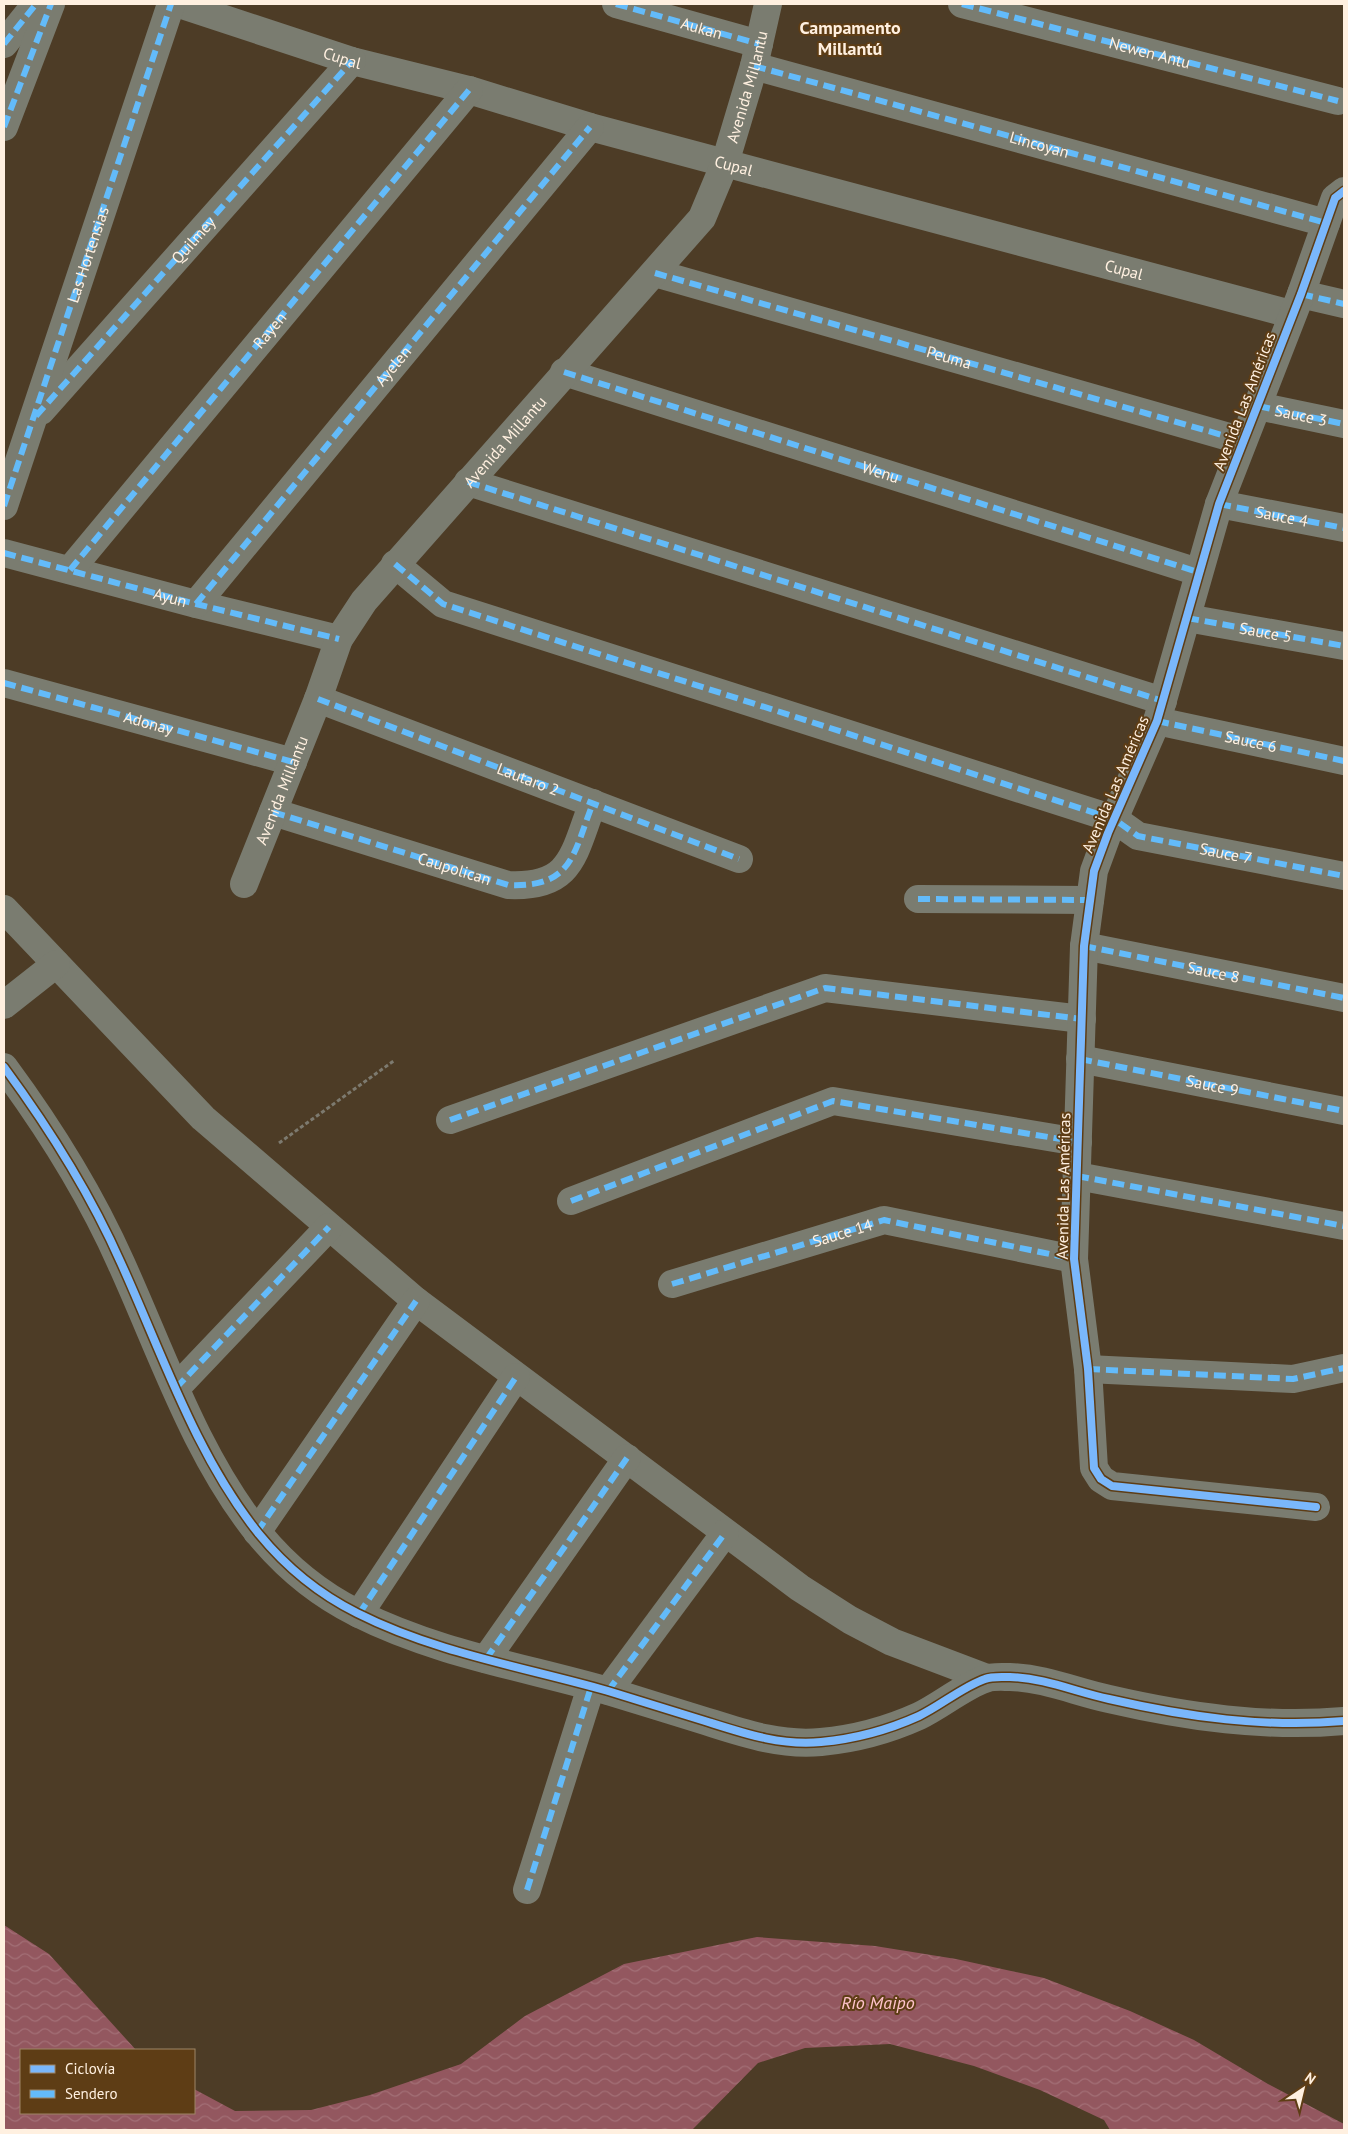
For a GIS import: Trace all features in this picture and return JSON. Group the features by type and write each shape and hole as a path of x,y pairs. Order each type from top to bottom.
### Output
{"street":[{"path":"4,44 36,4"},
{"path":"4,127 51,4"},
{"name":"Las Hortensias","path":"4,506 171,4"},
{"name":"Cupal","path":"179,4 352,61 469,90 590,127 725,163 1296,304 1344,304"},
{"name":"Aukan","path":"616,4 756,55"},
{"name":"Avenida Millantu","path":"244,884 318,700 339,639 364,601 564,372 702,218 725,163 756,55 768,4"},
{"name":"Newen Antu","path":"962,4 1338,101"},
{"name":"Lincoyan","path":"756,55 1335,204"},
{"name":"Quilmey","path":"34,419 352,61"},
{"name":"Rayen","path":"70,570 469,90"},
{"name":"Ayelen","path":"196,604 590,127"},
{"name":"Avenida Las Américas","path":"1316,1507 1112,1486 1101,1479 1094,1468 1088,1370 1074,1259 1084,946 1094,871 1160,711 1187,618 1198,572 1219,504 1335,204"},
{"name":"Peuma","path":"655,272 1243,442"},
{"name":"Wenu","path":"564,372 1198,572"},
{"name":"Sauce 3","path":"1258,406 1344,424"},
{"name":"Sauce 6","path":"468,482 1160,711 1344,761"},
{"name":"Sauce 4","path":"1219,504 1344,528"},
{"name":"Ayun","path":"4,553 196,604 339,639"},
{"name":"Sauce 7","path":"395,564 443,604 1114,819 1138,836 1344,876"},
{"name":"Sauce 5","path":"1187,618 1344,646"},
{"name":"Adonay","path":"4,683 293,762"},
{"name":"Lautaro 2","path":"318,700 739,859"},
{"name":"Caupolican","path":"273,812 508,885 528,886 554,878 568,865 593,804"},
{"path":"918,899 1090,900"},
{"path":"4,909 203,1118 416,1301 800,1588 850,1620 892,1642 987,1678 1023,1678 1051,1682 1112,1700 1200,1717 1275,1724 1344,1721"},
{"name":"Sauce 8","path":"1084,946 1344,998"},
{"path":"4,1005 56,964"},
{"path":"450,1120 825,988 1082,1019"},
{"name":"Sauce 9","path":"1080,1059 1344,1110"},
{"path":"4,1067 27,1097 93,1206 121,1262 193,1427 210,1458 257,1532 280,1558 305,1581 331,1599 401,1633 445,1648 599,1689 767,1740 820,1742 889,1728 944,1704 987,1678"},
{"path":"571,1201 833,1102 1078,1142"},
{"path":"1077,1176 1344,1226"},
{"name":"Sauce 14","path":"672,1284 884,1220 1074,1259"},
{"path":"176,1388 329,1227"},
{"path":"257,1532 416,1301"},
{"path":"1088,1370 1293,1379 1344,1368"},
{"path":"359,1614 516,1377"},
{"path":"486,1659 627,1458"},
{"path":"527,1890 599,1689 726,1533"}],"path":[{"path":"278,1143 395,1060"}],"water":[{"name":"Río Maipo","path":"4,1925 49,1954 135,2049 20,2049 20,2114 195,2114 195,2090 235,2111 311,2110 370,2095 461,2064 525,2016 624,1964 757,1937 875,1946 956,1959 1044,1978 1130,2011 1194,2040 1268,2084 1344,2124 1344,2130 1110,2130 1104,2120 1040,2090 974,2066 890,2044 805,2048 758,2063 692,2130 4,2130"}],"marked path":[{"path":"4,44 36,4"},
{"path":"4,127 51,4"},
{"path":"4,506 171,4"},
{"path":"616,4 759,44"},
{"path":"962,4 1338,101"},
{"path":"36,416 352,61"},
{"path":"754,66 1326,223"},
{"path":"70,570 469,90"},
{"path":"196,604 590,127"},
{"path":"655,273 1243,441"},
{"path":"1301,294 1344,304"},
{"path":"564,372 1198,572"},
{"path":"1258,406 1344,424"},
{"path":"468,482 1163,701"},
{"path":"1219,504 1344,528"},
{"path":"4,553 196,604 339,639"},
{"path":"395,564 443,604 1114,819 1138,836 1344,876"},
{"path":"1187,618 1344,646"},
{"path":"4,683 293,762"},
{"path":"318,699 739,859"},
{"path":"1157,721 1344,761"},
{"path":"273,812 508,885 546,881 558,874 574,852 593,803"},
{"path":"918,899 1090,900"},
{"path":"1084,946 1344,998"},
{"path":"450,1120 825,988 1082,1019"},
{"path":"1080,1059 1344,1111"},
{"path":"571,1201 833,1101 1078,1142"},
{"path":"1077,1176 1344,1226"},
{"path":"672,1284 884,1220 1074,1259"},
{"path":"176,1388 329,1227"},
{"path":"257,1532 416,1301"},
{"path":"1088,1369 1293,1379 1344,1368"},
{"path":"359,1614 516,1377"},
{"path":"486,1659 627,1458"},
{"path":"608,1691 725,1533"},
{"path":"527,1890 591,1687"}],"cycle path":[{"path":"1316,1507 1112,1486 1101,1479 1094,1468 1088,1369 1074,1259 1084,946 1094,871 1108,833 1157,721 1219,504 1301,294 1335,198 1344,191"},
{"path":"4,1067 53,1137 96,1211 198,1438 237,1504 280,1558 316,1588 357,1613 387,1627 449,1649 608,1691 762,1738 791,1742 833,1741 883,1730 919,1716 977,1682 997,1677 1036,1680 1109,1699 1197,1716 1255,1722 1314,1723 1344,1721"}],"district":[{"name":"Campamento Millantú","path":"850,38"}]}
